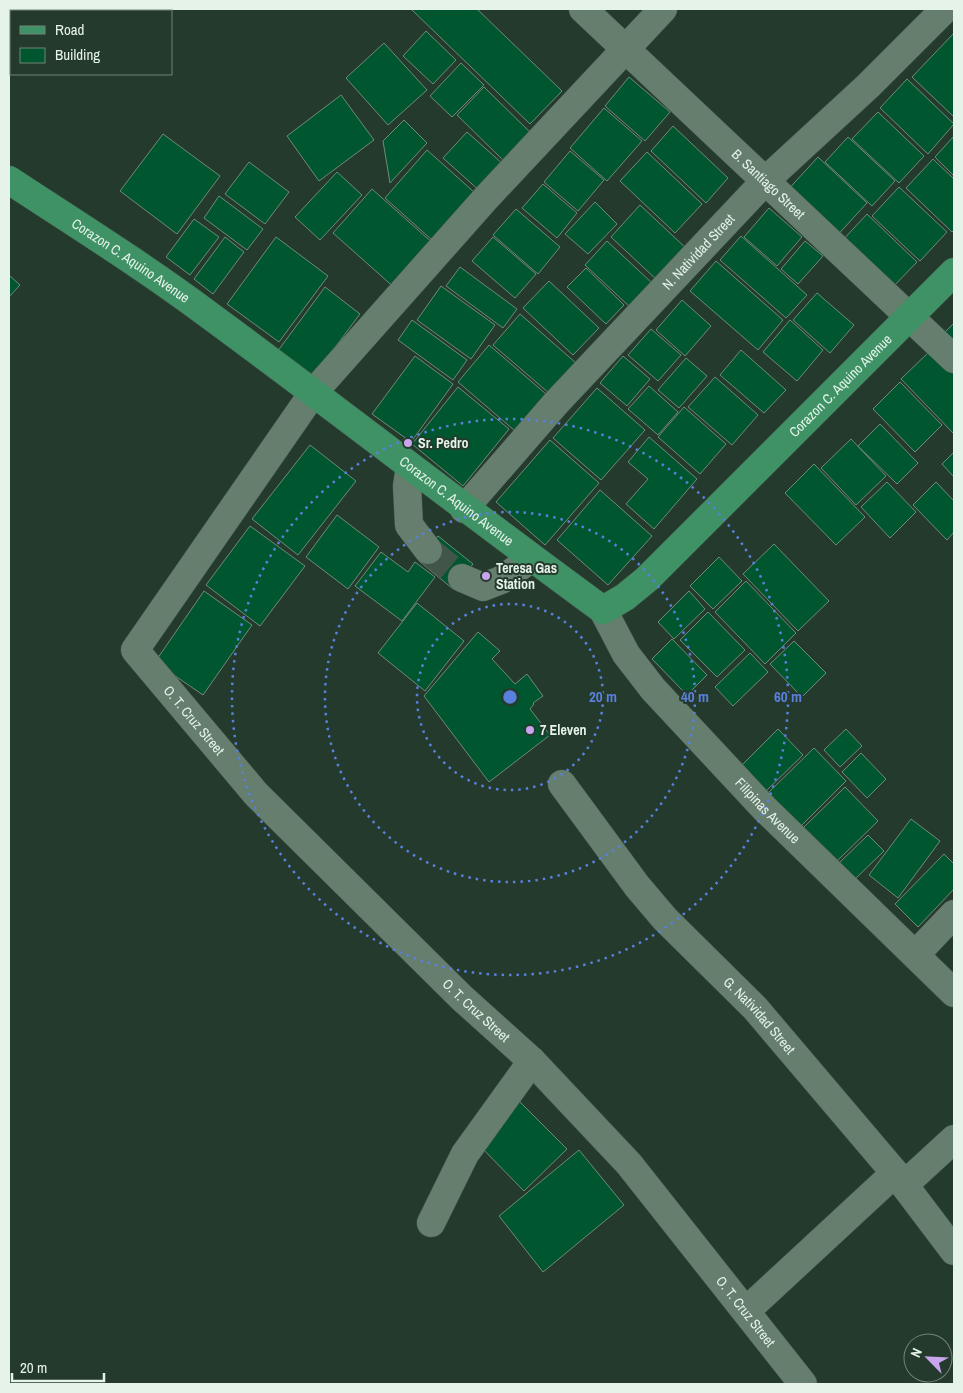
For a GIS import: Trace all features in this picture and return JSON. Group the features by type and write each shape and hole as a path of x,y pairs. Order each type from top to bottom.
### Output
{"main road":[{"name":"Corazon C. Aquino Avenue","path":"9,180 122,254 208,314 464,509 603,610 625,597 647,579 954,272"}],"street":[{"name":"B. Santiago Street","path":"583,9 954,359"},
{"path":"313,393 486,198 662,9"},
{"name":"N. Natividad Street","path":"464,509 556,403 766,180 868,86 944,9"},
{"name":"O. T. Cruz Street","path":"313,393 135,650 256,794 462,998 532,1061 629,1164 803,1384"},
{"path":"410,468 407,486 410,524 428,550"},
{"path":"462,578 483,587 501,580 532,558"},
{"name":"Filipinas Avenue","path":"603,610 626,654 653,689 765,809 954,993"},
{"name":"G. Natividad Street","path":"562,784 636,886 665,919 755,1008 900,1179 954,1251"},
{"path":"916,954 954,914"},
{"path":"431,1223 465,1154 532,1061"},
{"path":"746,1311 900,1179 954,1140"}],"building":[{"path":"411,9 477,9 562,91 530,124"},
{"path":"426,31 456,60 433,84 403,56"},
{"path":"954,33 954,117 912,77"},
{"path":"384,43 427,90 388,125 346,78"},
{"path":"461,63 484,85 452,117 430,96"},
{"path":"629,77 670,112 645,141 605,106"},
{"path":"907,79 954,124 928,154 880,108"},
{"path":"484,87 534,136 507,164 457,115"},
{"path":"341,95 374,140 319,181 287,136"},
{"path":"604,108 642,141 607,181 570,148"},
{"path":"878,112 924,156 899,183 852,139"},
{"path":"404,120 427,143 390,183 383,141"},
{"path":"673,126 728,178 706,203 651,151"},
{"path":"467,132 504,165 481,192 443,158"},
{"path":"163,134 220,176 177,234 120,191"},
{"path":"954,136 954,176 935,157"},
{"path":"848,137 895,181 872,206 825,162"},
{"path":"427,150 475,193 432,240 385,198"},
{"path":"570,151 604,180 578,211 544,182"},
{"path":"647,152 702,204 675,233 620,181"},
{"path":"818,157 867,203 833,240 784,194"},
{"path":"933,159 954,179 954,230 952,232 906,188"},
{"path":"249,162 289,192 265,224 225,194"},
{"path":"337,172 362,195 320,240 295,217"},
{"path":"543,184 577,213 557,238 522,208"},
{"path":"899,187 947,232 920,261 872,216"},
{"path":"372,189 436,246 397,290 333,233"},
{"path":"219,196 263,229 247,250 204,218"},
{"path":"595,202 617,224 588,254 565,234"},
{"path":"640,205 688,250 658,281 611,237"},
{"path":"769,208 802,237 777,266 744,237"},
{"path":"516,209 560,247 538,274 493,235"},
{"path":"867,214 917,262 890,290 840,243"},
{"path":"194,219 219,237 190,275 166,257"},
{"path":"741,236 807,295 786,318 720,260"},
{"path":"225,237 244,252 213,294 194,279"},
{"path":"276,237 328,276 279,342 227,304"},
{"path":"493,237 536,274 515,298 472,261"},
{"path":"607,241 652,283 630,307 585,265"},
{"path":"805,241 823,256 798,284 781,269"},
{"path":"716,261 783,320 758,350 690,291"},
{"path":"460,267 517,309 503,328 446,286"},
{"path":"586,268 624,305 606,324 567,287"},
{"path":"9,275 20,285 9,297"},
{"path":"549,281 599,328 573,355 523,308"},
{"path":"441,286 495,325 471,359 417,320"},
{"path":"325,287 360,314 312,378 277,352"},
{"path":"817,293 854,325 830,353 793,320"},
{"path":"682,300 711,326 685,356 656,330"},
{"path":"520,314 576,363 550,394 493,345"},
{"path":"412,320 467,360 453,380 398,340"},
{"path":"790,320 823,350 797,381 763,352"},
{"path":"954,323 954,352 940,337"},
{"path":"651,329 681,355 658,381 628,355"},
{"path":"489,345 546,394 514,430 458,382"},
{"path":"933,348 954,371 954,434 901,379"},
{"path":"741,350 786,390 764,413 720,375"},
{"path":"415,356 453,384 411,442 372,414"},
{"path":"623,356 650,379 627,406 600,383"},
{"path":"686,358 707,376 679,408 658,390"},
{"path":"715,377 758,415 732,445 688,407"},
{"path":"900,382 942,425 915,452 873,409"},
{"path":"649,386 678,412 658,435 628,409"},
{"path":"458,387 509,429 463,486 412,444"},
{"path":"597,388 645,430 601,480 553,438"},
{"path":"684,407 726,444 700,474 658,437"},
{"path":"880,424 918,463 897,484 858,446"},
{"path":"649,437 697,479 654,529 626,504 648,479 628,462"},
{"path":"851,439 886,476 856,505 821,468"},
{"path":"550,440 599,483 545,545 496,502"},
{"path":"310,445 356,481 298,555 252,519"},
{"path":"954,452 954,477 942,464"},
{"path":"814,464 865,517 836,545 785,493"},
{"path":"887,482 916,512 890,538 861,507"},
{"path":"936,482 954,501 954,532 947,540 913,505"},
{"path":"600,490 652,536 608,585 557,540"},
{"path":"337,515 379,547 348,589 306,557"},
{"path":"250,526 305,566 260,626 206,585"},
{"path":"438,536 473,564 453,589 419,561"},
{"path":"774,544 829,601 798,631 743,574"},
{"path":"381,552 408,572 415,562 435,577 402,621 355,586"},
{"path":"719,557 742,581 713,609 690,586"},
{"path":"746,581 796,633 765,664 715,612"},
{"path":"204,591 252,625 203,695 155,662"},
{"path":"689,591 705,609 674,639 658,622"},
{"path":"417,603 464,641 425,691 378,653"},
{"path":"708,612 745,650 717,677 680,640"},
{"path":"478,632 500,651 492,659 515,684 527,674 543,696 533,703 530,709 550,735 489,782 424,696"},
{"path":"672,639 707,675 687,695 652,659"},
{"path":"794,641 826,673 802,697 770,664"},
{"path":"750,653 768,672 733,706 715,687"},
{"path":"778,729 803,755 764,793 739,768"},
{"path":"846,729 862,746 840,767 824,750"},
{"path":"814,748 846,781 800,827 767,794"},
{"path":"861,753 886,779 867,798 842,772"},
{"path":"845,787 878,821 836,862 803,828"},
{"path":"911,819 940,841 898,898 869,875"},
{"path":"868,835 884,851 854,880 838,864"},
{"path":"944,854 954,864 954,889 918,927 895,904"},
{"path":"519,1101 567,1149 524,1191 477,1143"},
{"path":"579,1150 624,1205 543,1272 499,1216"}],"tunnel":[{"path":"428,550 462,578"}],"place":[{"name":"Sr. Pedro","path":"408,443"},
{"name":"Teresa Gas Station","path":"486,576"},
{"name":"7 Eleven","path":"530,730"}]}
